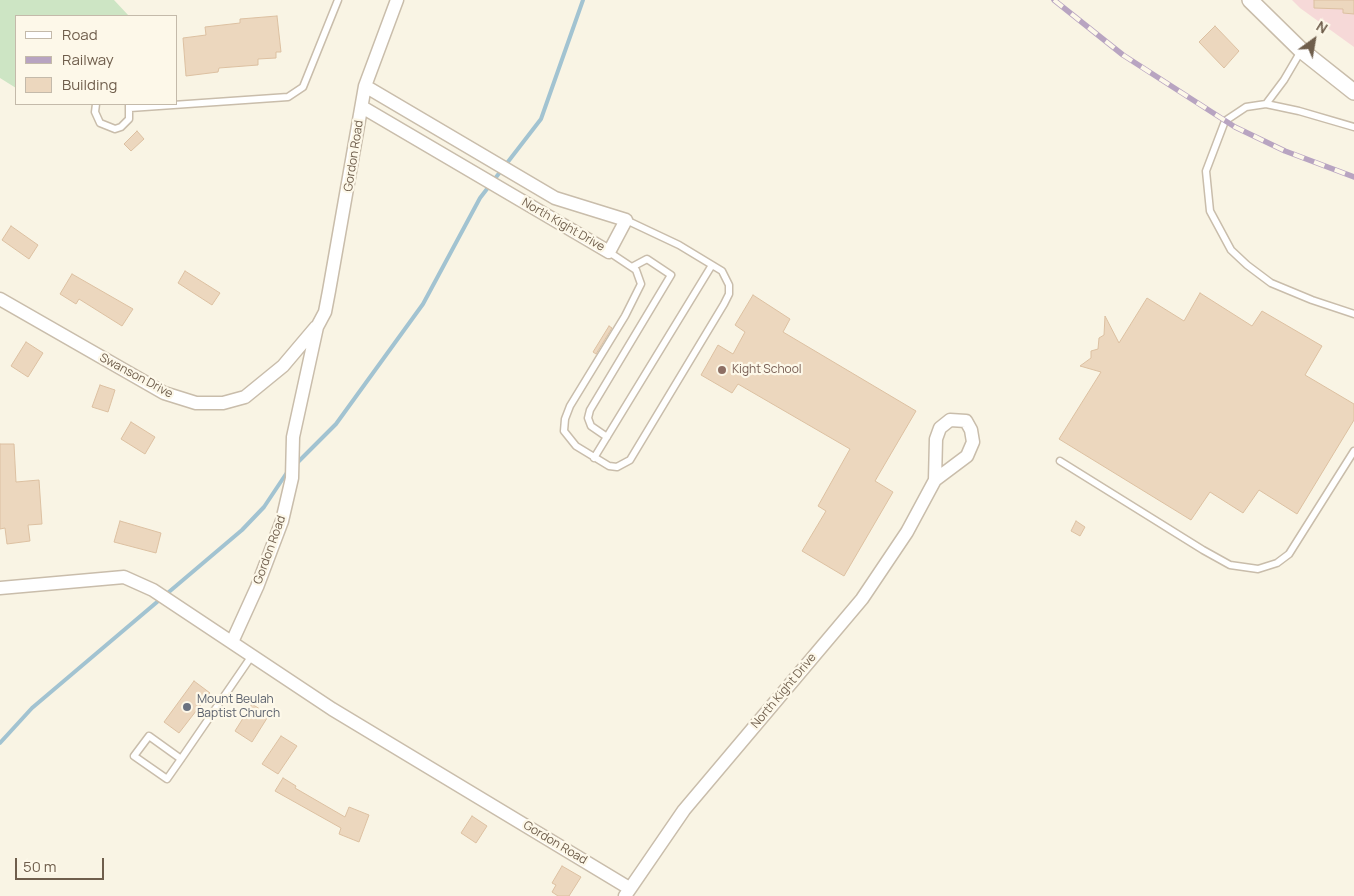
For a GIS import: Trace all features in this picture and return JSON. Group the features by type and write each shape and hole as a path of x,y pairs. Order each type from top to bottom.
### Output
{"street":[{"name":"Gordon Road","path":"397,0 365,86 325,312 316,327 293,436 292,478 282,521 257,587 232,642 251,657 332,709 627,892"},
{"path":"1250,0 1301,50 1354,92"},
{"name":"North Kight Drive","path":"362,107 609,252 626,220 555,198 365,86"},
{"name":"Swanson Drive","path":"0,299 164,393 196,403 222,403 245,397 282,366 316,327"},
{"name":"North Kight Drive","path":"627,892 639,878 690,802 862,599 907,532 935,480 967,456 973,442 971,430 966,422 950,420 940,428 936,439 935,480"},
{"path":"0,588 124,577 153,590 232,642"}],"lane":[{"path":"178,103 288,97 303,87 338,0"},
{"path":"1266,104 1284,80 1301,50"},
{"path":"1354,126 1299,110 1266,104 1246,107 1225,121 1206,171 1210,211 1231,250 1247,265 1271,282 1312,300 1354,314"},
{"path":"96,105 96,118 100,123 109,128 121,127 125,124 129,119 130,106 148,105"},
{"path":"609,252 632,267 639,276 641,284 637,295 570,406 565,419 564,431 569,440 594,458 609,466 617,467 630,460 729,294 727,278 722,271 679,245 626,220"},
{"path":"607,437 591,426 588,418 590,410 670,275 647,259 632,267"},
{"path":"594,458 712,265"},
{"path":"1060,461 1230,565 1258,569 1278,563 1289,554 1354,451"},
{"path":"181,758 149,736 134,756 167,779 251,657"}],"shaded area":[{"path":"1292,0 1354,0 1354,47 1300,8"}],"green space":[{"path":"0,0 114,0 128,15 15,15 15,87 0,78"}],"building":[{"path":"1314,0 1354,0 1354,14 1343,13 1343,9 1314,8"},
{"path":"277,16 281,52 276,52 276,58 258,59 258,65 219,68 218,72 186,76 183,38 206,35 205,27 240,23 240,19"},
{"path":"1215,26 1239,51 1224,68 1199,42"},
{"path":"137,131 144,139 131,151 124,144"},
{"path":"11,226 38,245 29,259 2,240"},
{"path":"185,271 220,293 212,305 178,283"},
{"path":"72,274 133,309 122,326 79,299 76,304 60,294"},
{"path":"1200,293 1252,326 1262,311 1322,346 1305,375 1354,404 1354,420 1297,514 1259,490 1243,513 1210,492 1191,520 1059,439 1101,372 1080,366 1091,358 1091,351 1098,349 1099,338 1104,335 1105,316 1119,343 1147,298 1184,321"},
{"path":"753,295 790,319 783,332 916,411 875,481 893,492 844,576 802,551 826,511 818,506 850,449 738,384 732,393 701,375 718,345 733,354 745,332 735,325"},
{"path":"609,326 612,328 596,354 593,352"},
{"path":"26,342 43,353 28,377 11,366"},
{"path":"100,385 115,390 108,412 92,407"},
{"path":"131,422 155,437 145,454 121,439"},
{"path":"0,444 14,444 16,482 39,480 42,524 28,525 30,541 7,544 5,528 0,529"},
{"path":"120,521 161,533 156,553 114,542"},
{"path":"1076,521 1085,527 1080,536 1071,531"},
{"name":"Mount Beulah Baptist Church","path":"194,681 210,693 179,733 164,722"},
{"path":"252,704 269,715 252,742 235,731"},
{"path":"281,736 297,746 278,774 262,764"},
{"path":"283,778 296,786 295,788 345,817 349,807 369,815 359,842 339,834 341,828 275,791"},
{"path":"472,816 487,826 476,843 461,833"},
{"path":"562,866 581,877 569,896 558,896 552,892 556,885 552,883"}],"waterway":[{"path":"297,463 336,424 423,304 480,198 541,119 583,0"},
{"path":"0,743 32,708 242,530 264,507 288,471"}],"railway":[{"path":"1054,0 1123,55 1235,127 1285,151 1354,177"}],"place":[{"name":"Kight School","path":"722,370"},
{"name":"Mount Beulah Baptist Church","path":"187,707"}]}
